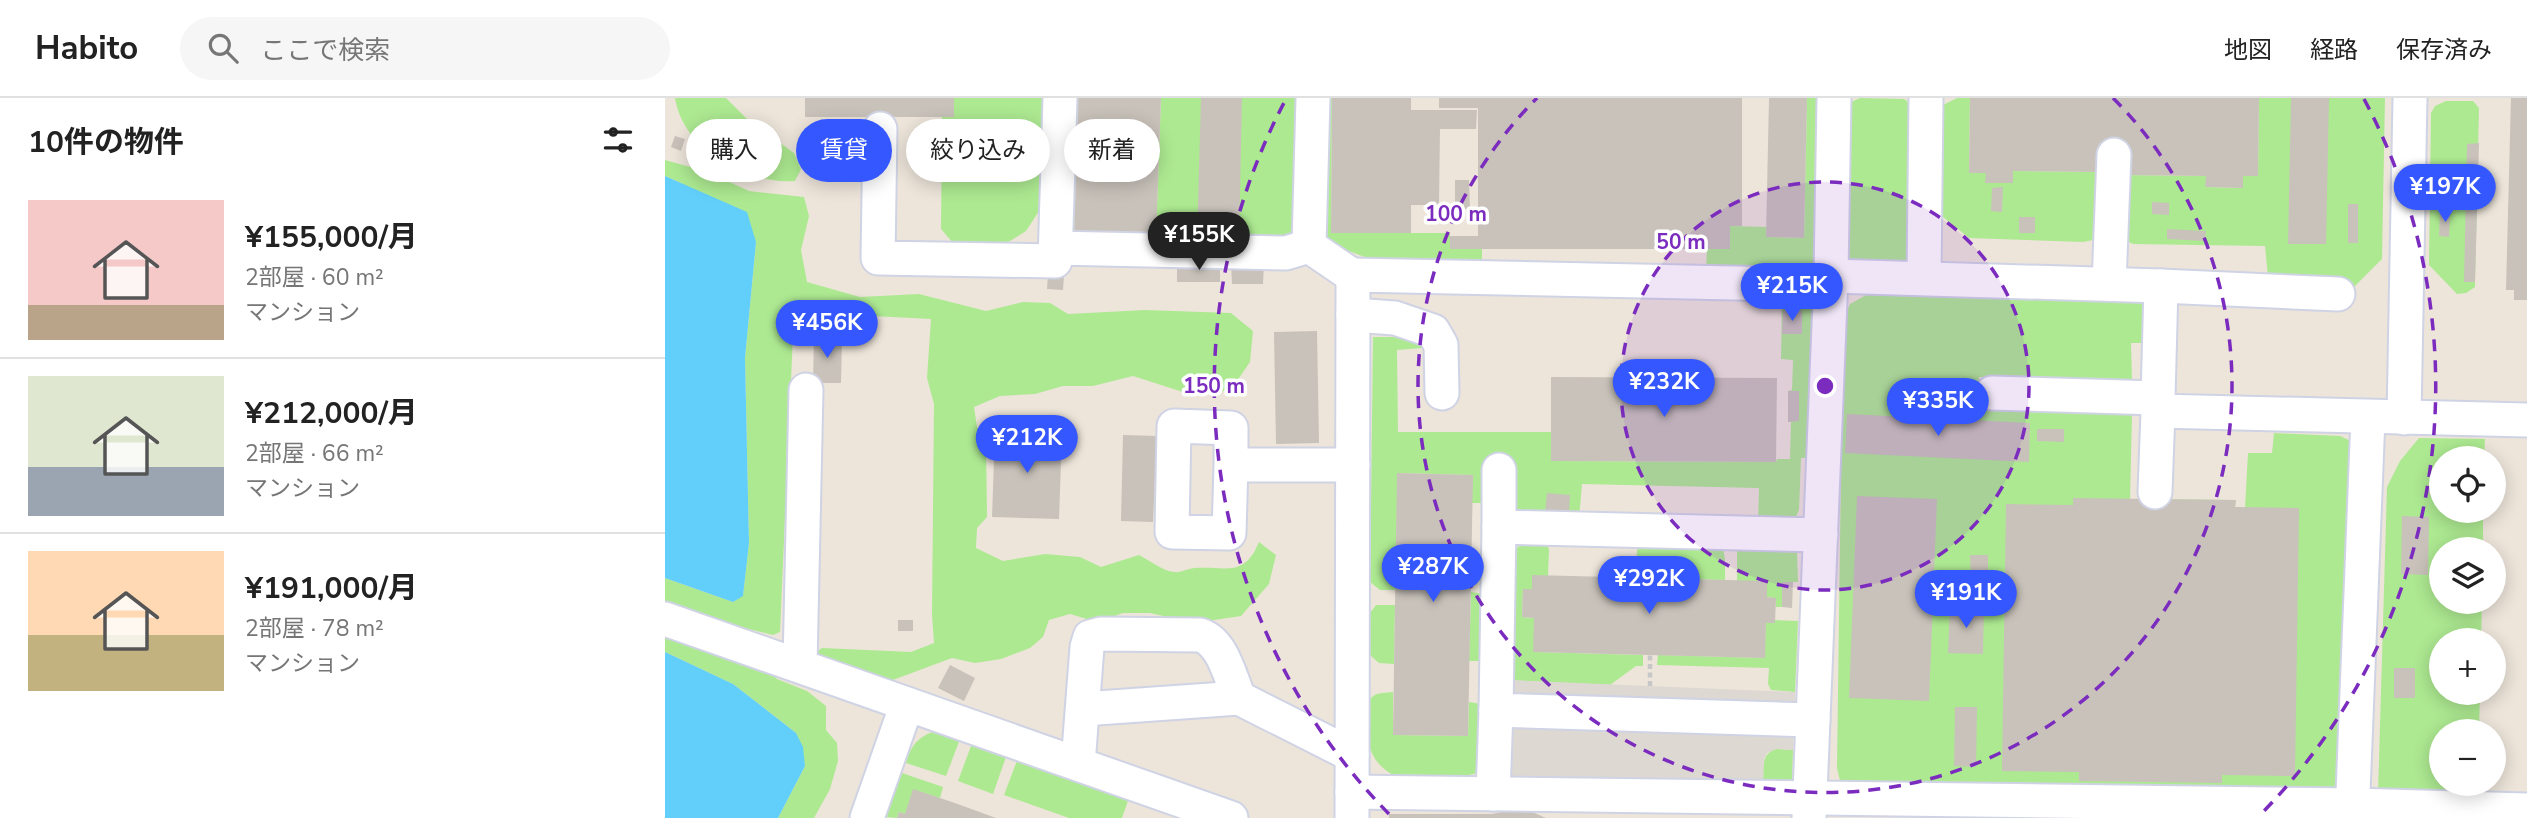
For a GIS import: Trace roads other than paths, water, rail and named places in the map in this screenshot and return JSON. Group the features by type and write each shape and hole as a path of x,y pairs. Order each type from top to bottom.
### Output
{"lane":[{"path":"879,182 878,258 1055,261 1060,98"},
{"path":"1309,246 1313,98"},
{"path":"1809,809 1831,281 1834,98"},
{"path":"1924,278 1926,98"},
{"path":"2404,418 2410,98"},
{"path":"2109,284 2113,155"},
{"path":"1055,248 1286,253 1309,246"},
{"path":"1309,246 1353,276 1831,281 1924,278 2338,294"},
{"path":"1353,276 1352,805 1493,794 1809,809 2353,812 2527,810"},
{"path":"2155,492 2161,286"},
{"path":"1353,315 1395,318 1433,331 1441,345 1442,393"},
{"path":"800,666 806,390"},
{"path":"1992,393 2368,417 2527,420"},
{"path":"2353,812 2368,417"},
{"path":"1231,465 1353,465"},
{"path":"1493,794 1499,470"},
{"path":"1499,527 1821,535"},
{"path":"665,619 1231,818"},
{"path":"1078,764 1090,637 1101,634 1200,635 1209,638 1219,647 1239,698"},
{"path":"1083,709 1239,698 1352,755"},
{"path":"867,818 907,704"},
{"path":"1496,710 1813,720"}],"water":[{"path":"665,176 747,212 756,242 745,358 749,543 743,596 733,602 665,578"},
{"path":"665,652 733,684 796,733 803,747 805,766 778,818 665,818"}]}
